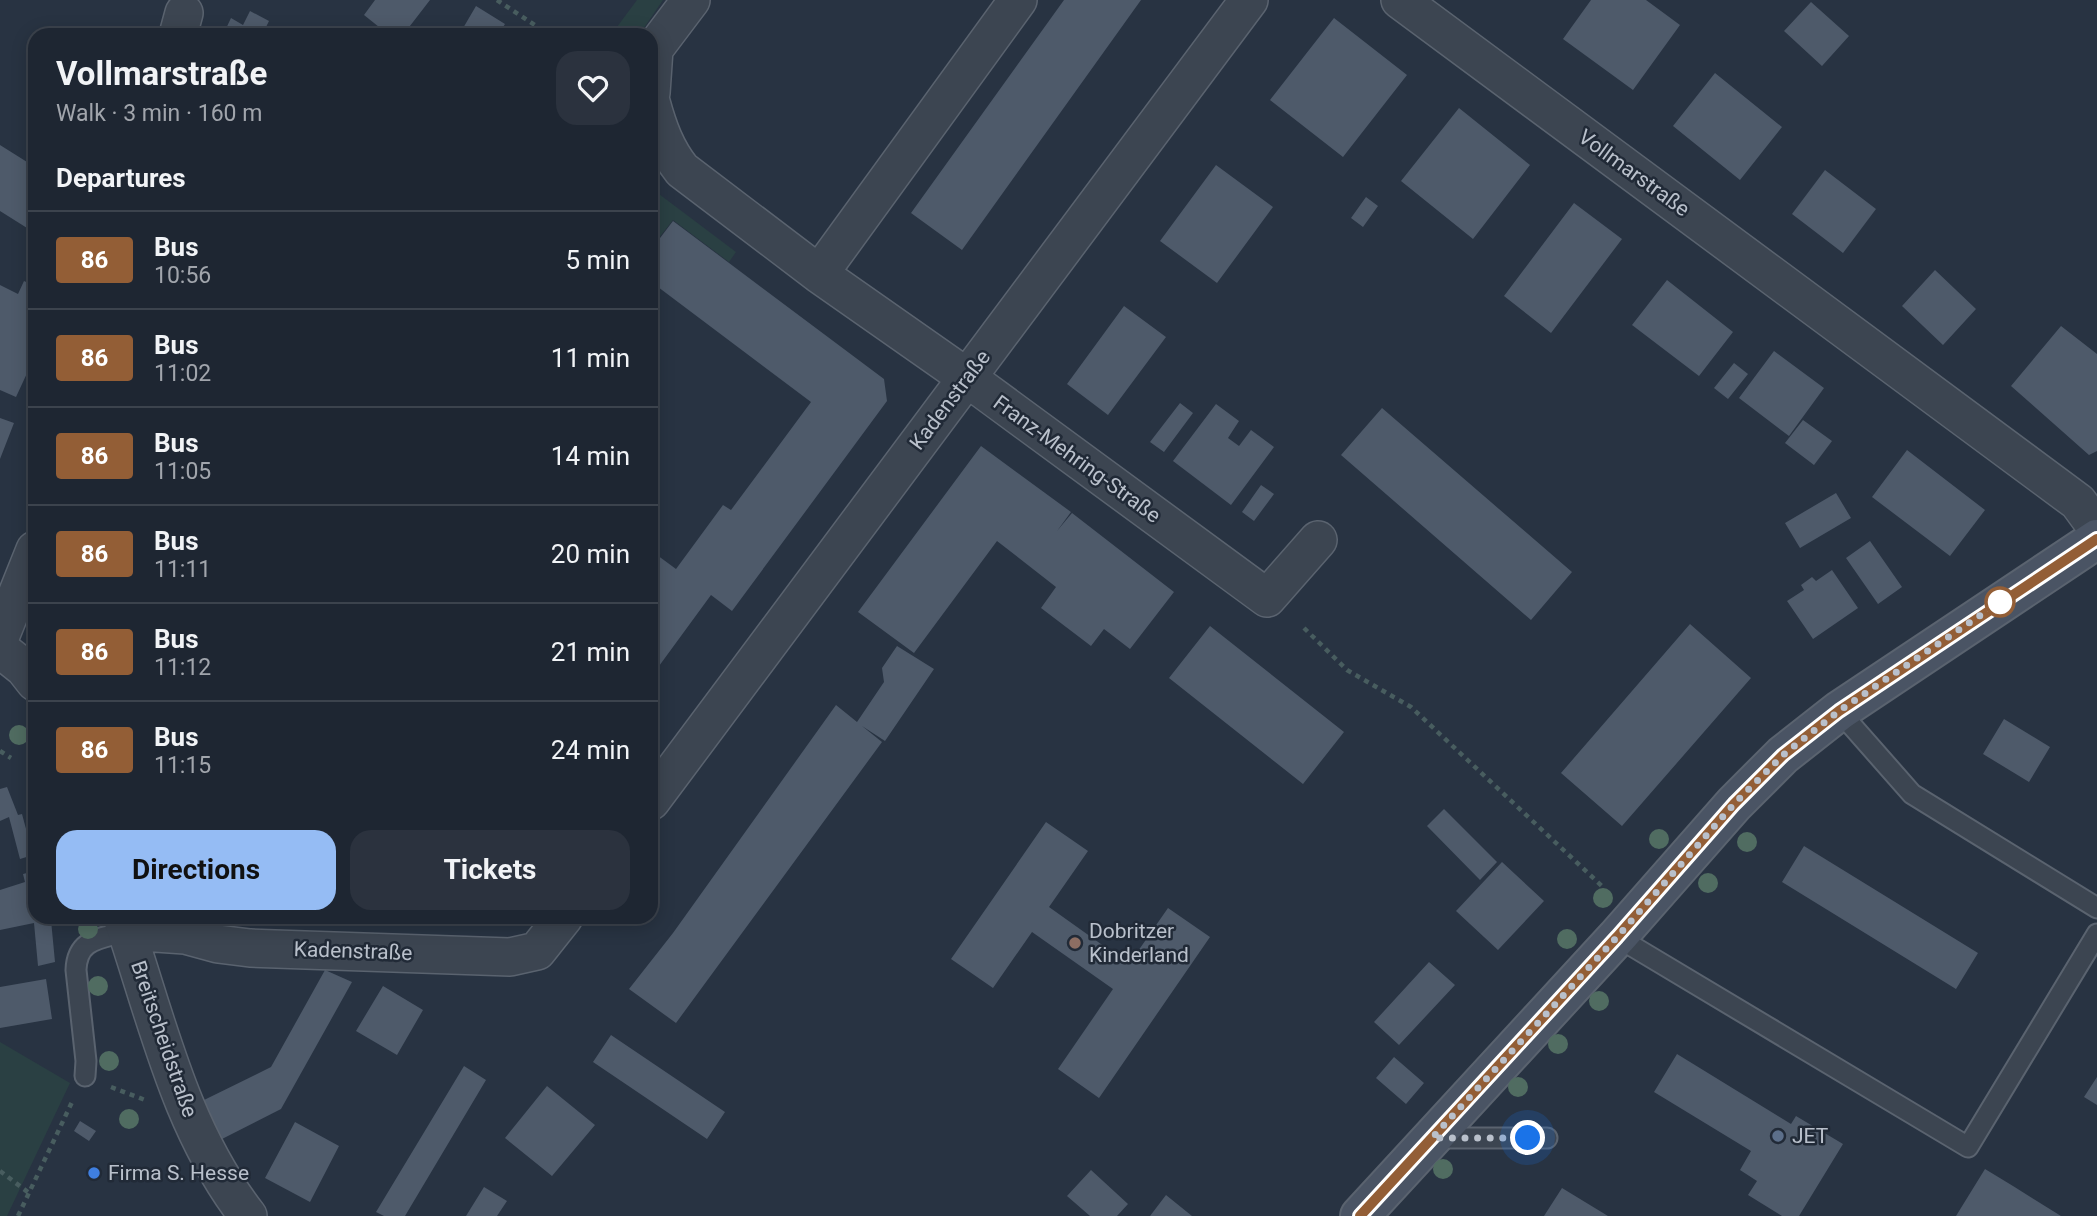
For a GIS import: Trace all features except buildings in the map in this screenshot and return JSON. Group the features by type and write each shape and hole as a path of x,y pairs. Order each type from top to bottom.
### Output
{"main road":[{"path":"1360,1216 1617,937 1734,804 1783,755 1839,711 2097,539"}],"street":[{"path":"658,44 691,0"},
{"path":"819,274 1018,0"},
{"name":"Kadenstraße","path":"658,792 1249,0"},
{"name":"Vollmarstraße","path":"1400,0 2078,502 2097,528"},
{"name":"Franz-Mehring-Straße","path":"658,127 682,170 819,274 966,377 1267,598 1318,540"},
{"path":"0,637 28,567"},
{"path":"0,649 28,673"},
{"name":"Kadenstraße","path":"125,924 250,948 510,957 537,951 559,924"},
{"name":"Breitscheidstraße","path":"125,924 178,1092 228,1191 248,1216"}],"lane":[{"path":"1839,711 1912,794 2097,908"},
{"path":"85,1076 77,956 86,944 125,924"},
{"path":"1617,937 1968,1147 2097,934"},
{"path":"1432,1138 1547,1138"}],"path":[{"path":"497,0 539,28"},
{"path":"1304,628 1347,670 1411,707 1604,888"},
{"path":"0,751 11,758"},
{"path":"18,1216 85,1076 143,1100 178,1092"},
{"path":"0,1171 29,1192"}],"green space":[{"path":"637,0 663,0 644,28 616,28"},
{"path":"658,193 736,252 729,262 673,220 658,239"},
{"path":"0,1042 70,1083 7,1216 0,1216"}],"bus line":[{"name":"86","path":"1360,1216 1617,937 1734,804 1783,755 1839,711 2097,539"}],"place":[{"name":"Dobritzer Kinderland","path":"1075,943"},
{"name":"JET","path":"1778,1136"},
{"name":"Firma S. Hesse","path":"94,1173"}],"route":[{"path":"1528,1138 1432,1138 1656,894 1734,804 1783,755 1839,711 2000,602"}]}
